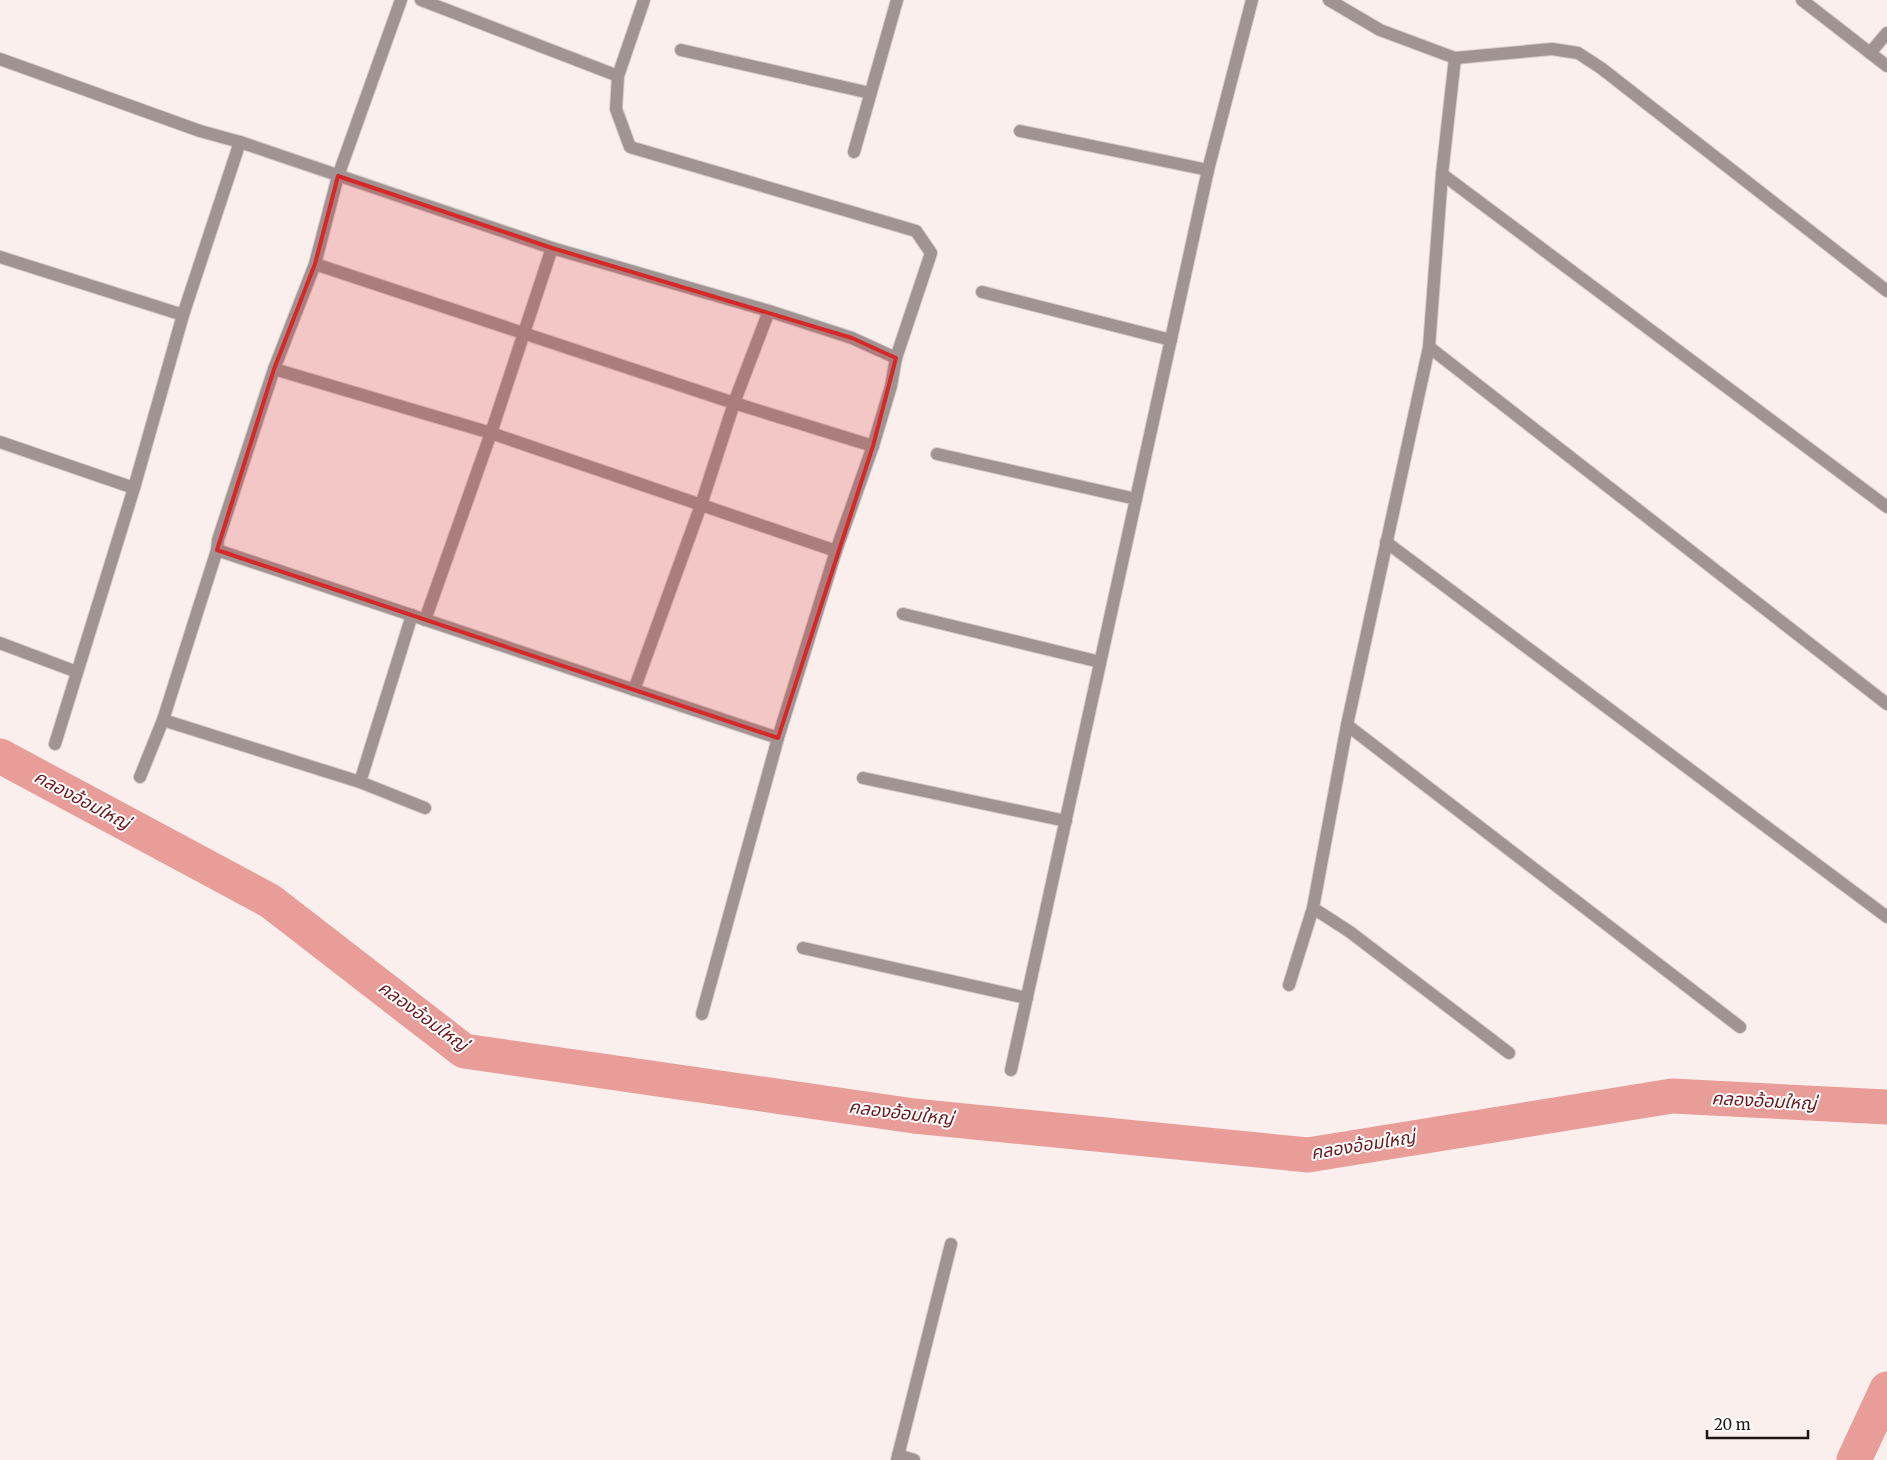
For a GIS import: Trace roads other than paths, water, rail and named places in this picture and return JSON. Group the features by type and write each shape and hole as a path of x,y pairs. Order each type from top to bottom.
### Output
{"street":[{"path":"140,777 163,720 217,550 218,540 274,369 315,264 338,176 400,0"},
{"path":"420,0 618,76"},
{"path":"644,0 618,76 616,109 630,147 916,231 931,253 896,358 891,386 873,446 836,551 778,738 702,1014"},
{"path":"854,152 897,0"},
{"path":"1011,1070 1208,170 1252,0"},
{"path":"1330,0 1380,30 1456,58 1552,49 1578,53 1601,68 1887,291"},
{"path":"1802,0 1887,66"},
{"path":"1870,53 1887,33"},
{"path":"681,50 870,93"},
{"path":"1289,985 1313,908 1347,725 1429,347 1442,174 1456,58"},
{"path":"0,59 200,131 240,142 552,248 769,311 852,338 896,358"},
{"path":"1020,131 1208,170"},
{"path":"55,744 134,488 182,315 240,142"},
{"path":"1442,174 1887,507"},
{"path":"425,620 491,434 552,248"},
{"path":"0,257 182,315"},
{"path":"315,264 734,403 873,446"},
{"path":"982,292 1171,340"},
{"path":"634,690 701,505 734,403 769,311"},
{"path":"1429,347 1887,704"},
{"path":"274,369 491,434 836,551"},
{"path":"0,442 134,488"},
{"path":"937,454 1136,500"},
{"path":"1386,542 1887,917"},
{"path":"217,550 778,738"},
{"path":"903,614 1100,662"},
{"path":"360,782 412,615"},
{"path":"0,643 77,672"},
{"path":"163,720 360,782 425,808"},
{"path":"1347,725 1740,1028"},
{"path":"862,778 1066,821"},
{"path":"1313,908 1350,932 1509,1053"},
{"path":"804,948 1027,998"},
{"path":"914,1460 897,1457 951,1244"}],"waterway":[{"name":"คลองอ้อมใหญ่","path":"0,756 270,901 464,1051 914,1116 1308,1155 1672,1096 1887,1107"},
{"path":"1854,1460 1887,1389"}]}
